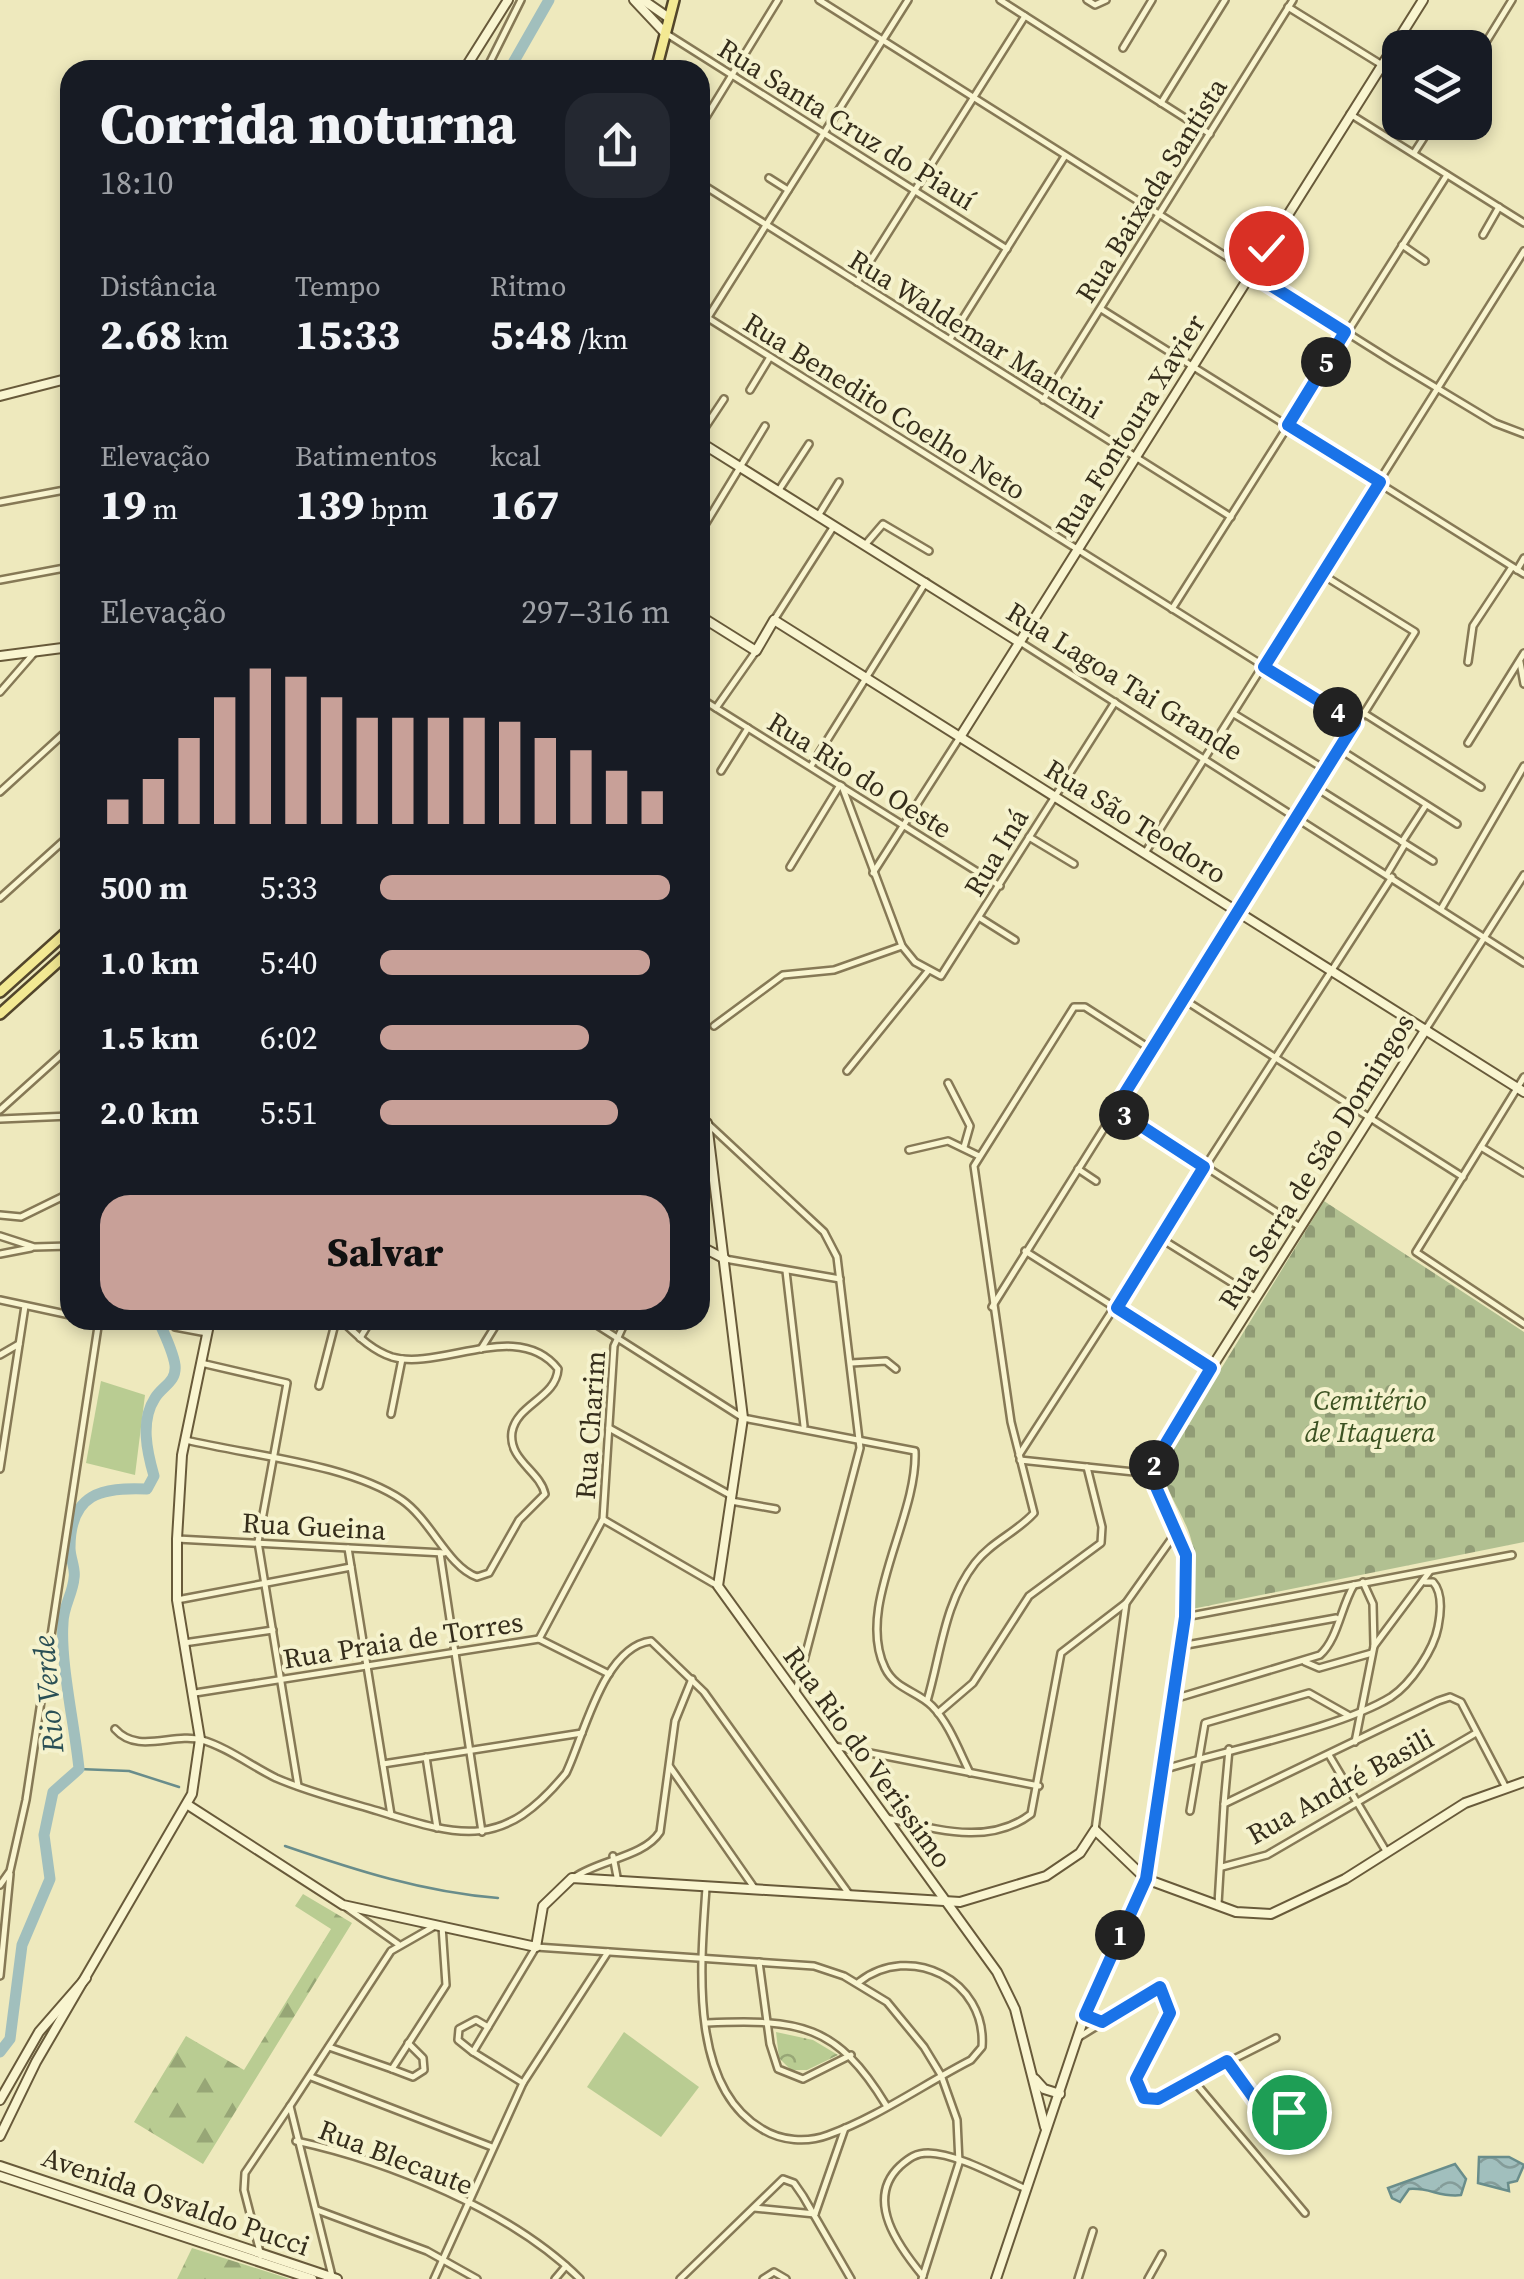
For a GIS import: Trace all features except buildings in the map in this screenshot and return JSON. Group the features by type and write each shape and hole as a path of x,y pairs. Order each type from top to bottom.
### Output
{"main road":[{"path":"470,60 508,0"},
{"path":"634,0 665,34"},
{"path":"643,0 669,18"},
{"path":"658,60 674,0"},
{"name":"Rua Fontoura Xavier","path":"1404,30 1423,0"},
{"name":"Rua Fontoura Xavier","path":"960,738 1382,65"},
{"path":"0,396 60,381"},
{"name":"Rua Lagoa Tai Grande","path":"710,445 1019,642"},
{"path":"710,622 756,651 774,620"},
{"name":"Rua São Teodoro","path":"774,620 1521,1090"},
{"path":"0,656 60,649"},
{"path":"0,992 60,939"},
{"path":"0,1014 60,961"},
{"name":"Rua Serra de São Domingos","path":"1153,1474 1162,1444 1426,1029"},
{"path":"710,1160 744,1418 718,1586"},
{"path":"710,1252 725,1260"},
{"path":"0,2136 49,2039 188,1805 200,1739 177,1600 177,1538 185,1440 209,1330"},
{"path":"996,2279 1085,2015 1146,1879 1185,1617 1186,1555 1153,1474"},
{"name":"Rua Rio do Verissimo","path":"718,1586 1007,1991 1045,2127"},
{"path":"188,1805 343,1905 536,1947 542,1906 572,1878 945,1903 1046,1876 1080,1853 1095,1830 1146,1879 1255,1916 1287,1910 1465,1803 1524,1782"},
{"path":"914,1902 932,1883"},
{"path":"0,2100 39,2032 86,1978"},
{"path":"39,2032 49,2039"},
{"path":"1032,2075 1044,2089 1060,2094"},
{"name":"Avenida Osvaldo Pucci","path":"0,2166 312,2279"},
{"name":"Avenida Osvaldo Pucci","path":"0,2176 334,2278"}],"street":[{"path":"491,60 521,0"},
{"path":"710,111 778,0"},
{"path":"818,0 1438,390 1521,435"},
{"path":"710,315 908,0"},
{"path":"1000,0 1210,134"},
{"path":"1087,0 1100,4 1106,0"},
{"path":"1123,48 1152,0"},
{"path":"1160,104 1225,0"},
{"name":"Rua Baixada Santista","path":"1043,400 1293,0"},
{"path":"1492,32 1512,0"},
{"path":"1288,7 1382,65"},
{"path":"857,282 1025,16"},
{"name":"Rua Santa Cruz do Piauí","path":"665,34 706,60"},
{"name":"Rua Santa Cruz do Piauí","path":"710,62 1006,249"},
{"path":"1350,114 1524,222"},
{"path":"1413,154 1422,140"},
{"path":"949,340 1065,156"},
{"path":"1172,610 1447,174"},
{"path":"770,178 788,190"},
{"name":"Rua Waldemar Mancini","path":"710,190 1231,517"},
{"path":"1483,235 1500,207"},
{"path":"1402,245 1425,260"},
{"path":"1144,853 1524,251"},
{"path":"1101,309 1524,574"},
{"name":"Rua Benedito Coelho Neto","path":"710,319 1355,723"},
{"path":"750,390 770,357"},
{"path":"710,422 724,400"},
{"path":"710,516 766,426"},
{"path":"778,490 809,444"},
{"path":"818,516 839,482"},
{"path":"0,502 60,491"},
{"path":"865,545 880,524 929,551"},
{"path":"774,620 834,526"},
{"path":"1468,662 1474,626 1524,558"},
{"path":"0,580 60,569"},
{"path":"992,1307 1415,632 1323,575"},
{"path":"811,767 926,582"},
{"name":"Rua Lagoa Tai Grande","path":"1019,642 1298,815 1524,963"},
{"path":"716,708 756,651"},
{"path":"0,692 34,652"},
{"path":"1468,743 1524,653"},
{"path":"1519,660 1524,684"},
{"name":"Rua Iná","path":"928,971 945,973 1115,702"},
{"name":"Rua Rio do Oeste","path":"710,704 1000,886"},
{"path":"1362,712 1481,787"},
{"path":"1234,714 1326,770"},
{"path":"722,770 748,728"},
{"path":"0,792 60,737"},
{"name":"Rua Fontoura Xavier","path":"873,873 960,738"},
{"path":"1339,749 1456,824"},
{"path":"1441,909 1524,766"},
{"path":"790,867 841,786"},
{"path":"841,786 902,946 928,971 847,1071"},
{"path":"1316,786 1433,862"},
{"path":"1020,1458 1389,876 1426,805"},
{"path":"1029,837 1074,864"},
{"path":"0,898 60,843"},
{"name":"Rua Serra de São Domingos","path":"1426,1029 1524,875"},
{"path":"980,918 1014,940"},
{"path":"714,1026 783,975 834,970 902,946"},
{"path":"1183,999 1463,1177"},
{"path":"927,1701 946,1623 965,1578 983,1554 1034,1513 992,1307 974,1180 979,1156 1077,1005 1152,1050"},
{"path":"0,1110 60,1055"},
{"path":"1524,1077 1521,1090 1416,1252 1524,1324"},
{"path":"948,1084 970,1126 964,1148"},
{"path":"1115,1109 1300,1227"},
{"path":"0,1120 60,1117"},
{"path":"710,1126 830,1240 840,1279 860,1438 843,1524 795,1694"},
{"path":"909,1150 941,1141 979,1156"},
{"path":"1481,1147 1524,1173"},
{"path":"1078,1169 1096,1182"},
{"path":"0,1216 22,1217 60,1199"},
{"path":"0,1236 34,1247"},
{"path":"1160,1238 1256,1298"},
{"path":"0,1254 60,1246"},
{"path":"1025,1251 1211,1368"},
{"path":"725,1260 840,1279"},
{"path":"786,1270 804,1428"},
{"path":"0,1300 60,1313"},
{"path":"0,1468 25,1306"},
{"path":"0,1976 3,1917 35,1748 97,1330"},
{"path":"189,1330 208,1334"},
{"path":"319,1386 335,1330"},
{"path":"185,1440 386,1491 427,1522 471,1576 489,1573 519,1520 545,1494 516,1453 512,1434 519,1417 554,1384 558,1369 529,1351 481,1348 402,1359 380,1352 350,1330"},
{"path":"360,1338 365,1330"},
{"path":"481,1348 493,1330"},
{"path":"605,1330 744,1418 914,1450 915,1460 875,1629 887,1672 938,1713 970,1773"},
{"name":"Rua Charim","path":"539,1639 603,1519 616,1337 620,1330"},
{"path":"0,1355 19,1344"},
{"path":"391,1414 402,1359"},
{"path":"851,1363 886,1361 896,1368"},
{"path":"201,1363 287,1383 258,1542 298,1786"},
{"path":"608,1428 732,1498 776,1509"},
{"path":"1020,1458 1153,1474"},
{"path":"938,1713 973,1684 1030,1596 1101,1543 1103,1532 1086,1467"},
{"name":"Rua Rio do Verissimo","path":"603,1519 718,1586"},
{"path":"883,1817 948,1832 988,1830 1031,1814 1061,1653 1126,1603 1177,1532"},
{"name":"Rua Gueina","path":"177,1538 449,1552"},
{"path":"348,1548 390,1815"},
{"path":"440,1553 482,1833"},
{"path":"1185,1617 1512,1555"},
{"path":"177,1600 350,1567"},
{"path":"1162,1770 1348,1716 1397,1693 1432,1644 1440,1605 1429,1582 1430,1570"},
{"path":"1355,1742 1373,1650 1373,1604 1363,1582"},
{"path":"1305,1662 1319,1668 1373,1650 1429,1582"},
{"path":"1174,1699 1305,1662 1326,1650 1354,1584"},
{"path":"1095,1830 1126,1603"},
{"path":"1181,1646 1337,1618"},
{"path":"184,1643 273,1630"},
{"name":"Rua Praia de Torres","path":"195,1693 539,1639 609,1674"},
{"path":"115,1729 137,1742 200,1739 298,1786 437,1830 482,1833 520,1818 554,1788 566,1773 609,1674 632,1650 651,1641 692,1679 851,1898"},
{"path":"572,1878 613,1856 642,1848 660,1832 680,1702 692,1679"},
{"path":"1190,1811 1202,1728 1209,1721 1313,1693 1348,1716"},
{"path":"1224,1804 1450,1697 1461,1702 1506,1786"},
{"path":"383,1764 582,1733"},
{"name":"Rua André Basili","path":"1222,1867 1267,1855 1476,1733"},
{"path":"831,1745 1039,1786"},
{"path":"1218,1906 1230,1750"},
{"path":"1329,1755 1387,1852"},
{"path":"426,1756 437,1830"},
{"path":"668,1765 756,1891"},
{"path":"613,1856 618,1882"},
{"path":"0,1885 10,1871"},
{"path":"706,1888 701,1958 718,2084 750,2121 772,2134 797,2140 827,2136 971,2060 982,2047 980,2024 960,1987 940,1973 895,1965 880,1967 858,1983"},
{"path":"343,1905 398,1944"},
{"path":"261,2258 244,2190 245,2173 398,1944 439,1926 448,1978 392,2069"},
{"path":"473,2052 536,1947 814,1966 858,1983 887,2002 910,2025 941,2075 954,2107 959,2163 923,2277"},
{"path":"434,2279 523,2083 608,1952"},
{"path":"759,1962 774,2060 790,2077 812,2077 851,2055"},
{"path":"1078,2038 1160,1987 1170,2013 1138,2073 1137,2088 1152,2100 1276,2038"},
{"path":"1085,2015 1102,2022"},
{"path":"488,2027 476,2020 459,2028 456,2036 473,2052 523,2083"},
{"path":"707,2024 767,2022 818,2034 851,2055 886,2105"},
{"path":"329,2047 413,2077 424,2070 423,2058 408,2042"},
{"path":"1227,2061 1269,2119 1292,2113 1309,2131"},
{"path":"311,2077 492,2148"},
{"path":"1193,2080 1306,2213"},
{"path":"290,2106 334,2278"},
{"path":"815,2214 846,2127"},
{"name":"Rua Blecaute","path":"296,2141 387,2168 468,2203 580,2279"},
{"path":"923,2277 885,2216 888,2188 895,2171 912,2156 932,2153 1024,2188"},
{"path":"680,2279 783,2179 794,2183 852,2279"},
{"path":"752,2208 815,2214"},
{"path":"317,2210 347,2218 443,2259 477,2279"},
{"path":"1078,2279 1093,2232"},
{"path":"1148,2279 1162,2254"},
{"path":"555,2279 566,2266"},
{"path":"763,2279 774,2272 786,2279"}],"green space":[{"name":"Cemitério de Itaquera","path":"1324,1201 1524,1332 1524,1542 1192,1609 1193,1549 1162,1465"},
{"path":"101,1381 145,1395 135,1475 86,1463"},
{"path":"303,1894 352,1923 203,2164 134,2122 186,2036 244,2070 331,1929 295,1906"},
{"path":"624,2032 699,2087 661,2137 587,2087"},
{"path":"776,2032 813,2040 838,2055 807,2070 791,2070 779,2058"},
{"path":"192,2248 290,2279 177,2279"}],"water":[{"path":"1479,2157 1509,2157 1524,2165 1517,2181 1508,2183 1509,2191 1478,2183"},
{"path":"1455,2164 1466,2179 1461,2195 1409,2189 1400,2202 1392,2198 1388,2188"}],"waterway":[{"path":"515,60 549,0"},
{"name":"Rio Verde","path":"0,2052 10,2039 22,1945 50,1879 44,1835 53,1792 79,1769 63,1639 63,1617 74,1575 71,1530 82,1505 92,1497 116,1490 147,1489 154,1476 146,1426 150,1407 175,1371 162,1330"},
{"path":"79,1769 129,1771 179,1787"},
{"path":"285,1846 416,1885 498,1898"}],"route":[{"path":"1266,248 1251,273 1345,332 1288,425 1380,482 1264,667 1355,723 1115,1109 1204,1167 1117,1308 1211,1368 1154,1463 1156,1487 1186,1555 1185,1617 1146,1879 1085,2015 1102,2022 1160,1987 1169,2000 1169,2020 1136,2079 1144,2098 1158,2099 1227,2061 1269,2119 1278,2120 1289,2112"}]}
